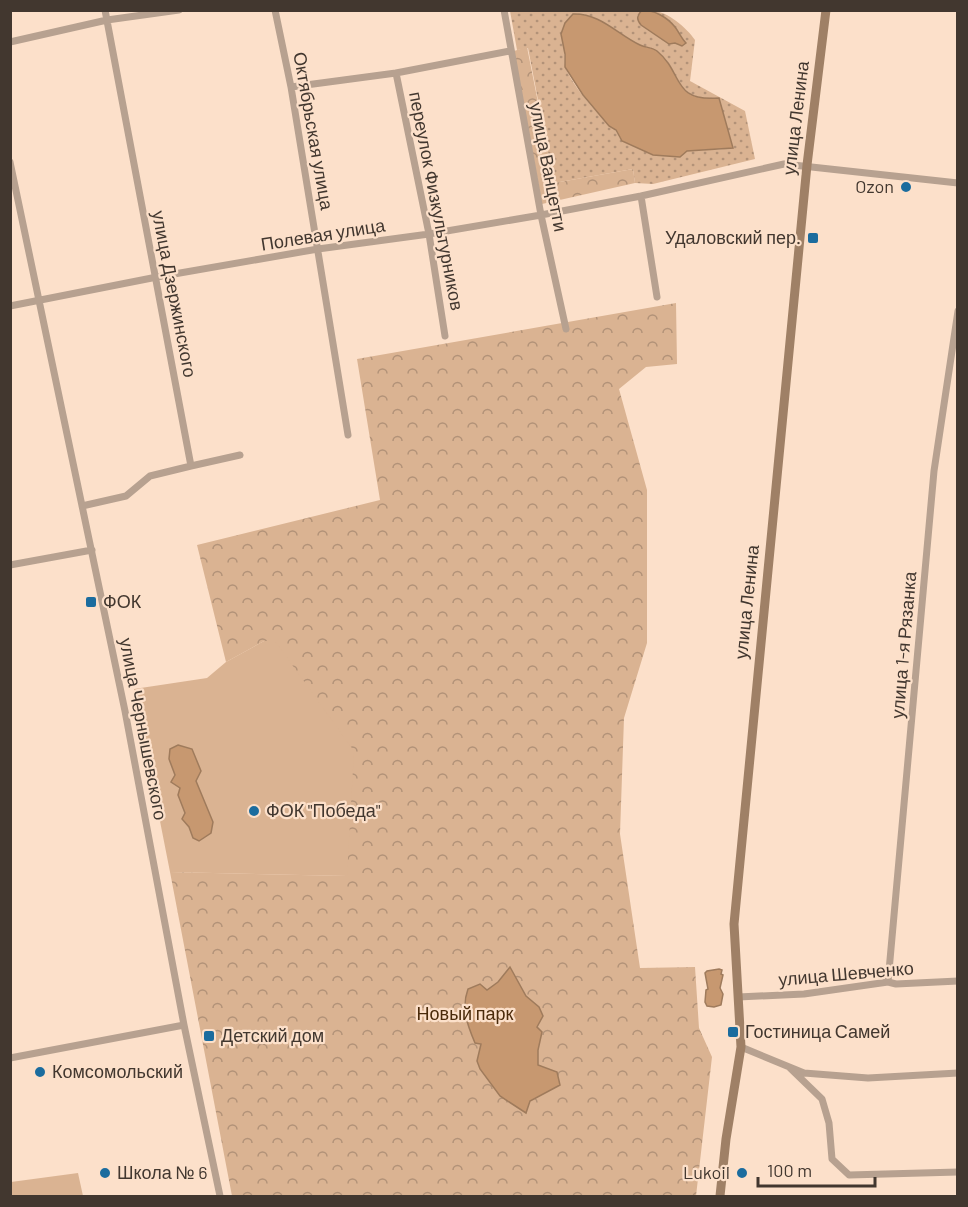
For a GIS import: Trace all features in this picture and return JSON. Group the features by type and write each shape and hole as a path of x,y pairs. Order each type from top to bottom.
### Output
{"street":[{"name":"улица Дзержинского","path":"105,10 191,466"},
{"path":"10,42 107,20 179,10"},
{"name":"Октябрьская улица","path":"275,10 291,87 348,435"},
{"name":"улица Ванцетти","path":"504,10 541,215 566,329"},
{"name":"улица Ленина","path":"720,1197 726,1139 741,1047 734,924 807,165 826,10"},
{"path":"291,87 396,73 510,51"},
{"name":"переулок Физкультурников","path":"396,73 429,234 445,336"},
{"name":"улица Чернышевского","path":"10,162 92,550 184,1025 220,1197"},
{"name":"Полевая улица","path":"10,306 318,249 429,234 541,215 641,196 784,164 957,183"},
{"path":"641,196 657,297"},
{"name":"улица 1-я Рязанка","path":"888,982 934,471 957,311"},
{"path":"82,506 126,496 150,476 240,455"},
{"path":"10,565 92,550"},
{"name":"улица Шевченко","path":"738,997 804,994 888,982 896,984 957,981"},
{"path":"10,1058 184,1025"},
{"path":"741,1047 804,1073 868,1078 957,1073"},
{"path":"790,1068 822,1099 829,1123 832,1159 849,1175 957,1172"}],"green space":[{"path":"510,11 642,11 637,16 679,36 676,28 653,11 664,14 687,30 695,40 690,81 745,111 755,159 653,184 635,183 633,169 554,183 528,48 517,50","holes":["573,14 600,20 639,45 657,51 665,58 687,91 695,96 708,99 733,148 693,151 659,150 632,145 622,140 581,94 565,66 565,23"]},
{"path":"527,47 554,183 633,169 635,183 542,204 514,51"},
{"name":"Новый парк","path":"676,303 677,364 646,367 619,389 647,490 647,643 624,718 620,834 640,968 695,967 699,1028 712,1057 696,1196 232,1196 170,872 347,876 264,641 226,662 197,545 380,500 357,359"},
{"name":"ФОК \"Победа\"","path":"264,641 275,641 354,751 347,876 170,872 134,689 207,678 226,662"},
{"path":"78,1173 83,1196 11,1196 11,1182"}],"shaded area":[{"path":"642,10 656,13 668,20 686,43 682,46 675,43 669,44 641,25 638,18"},
{"path":"573,14 600,20 640,45 657,51 685,91 704,98 719,98 733,148 687,151 680,157 653,155 622,141 616,130 609,126 583,95 565,67 561,34 565,23"},
{"path":"178,745 192,749 201,771 196,781 213,822 211,833 199,841 193,838 189,827 182,819 185,813 178,795 180,788 171,782 175,775 169,759 170,749"},
{"path":"510,967 526,996 539,1007 543,1016 537,1027 542,1032 538,1050 538,1065 557,1072 560,1085 530,1101 526,1113 500,1096 480,1069 477,1061 481,1044 475,1043 467,1023 465,1009 468,989 480,984 487,990 498,982"},
{"path":"722,970 723,975 720,988 723,994 721,1005 707,1006 705,1002 708,989 705,973"}],"place":[{"name":"Ozon","path":"906,187"},
{"name":"Удаловский пер.","path":"813,238"},
{"name":"ФОК","path":"91,602"},
{"name":"ФОК \"Победа\"","path":"254,811"},
{"name":"Гостиница Самей","path":"733,1032"},
{"name":"Детский дом","path":"209,1036"},
{"name":"Комсомольский","path":"40,1072"},
{"name":"Школа № 6","path":"105,1173"},
{"name":"Lukoil","path":"742,1173"}]}
